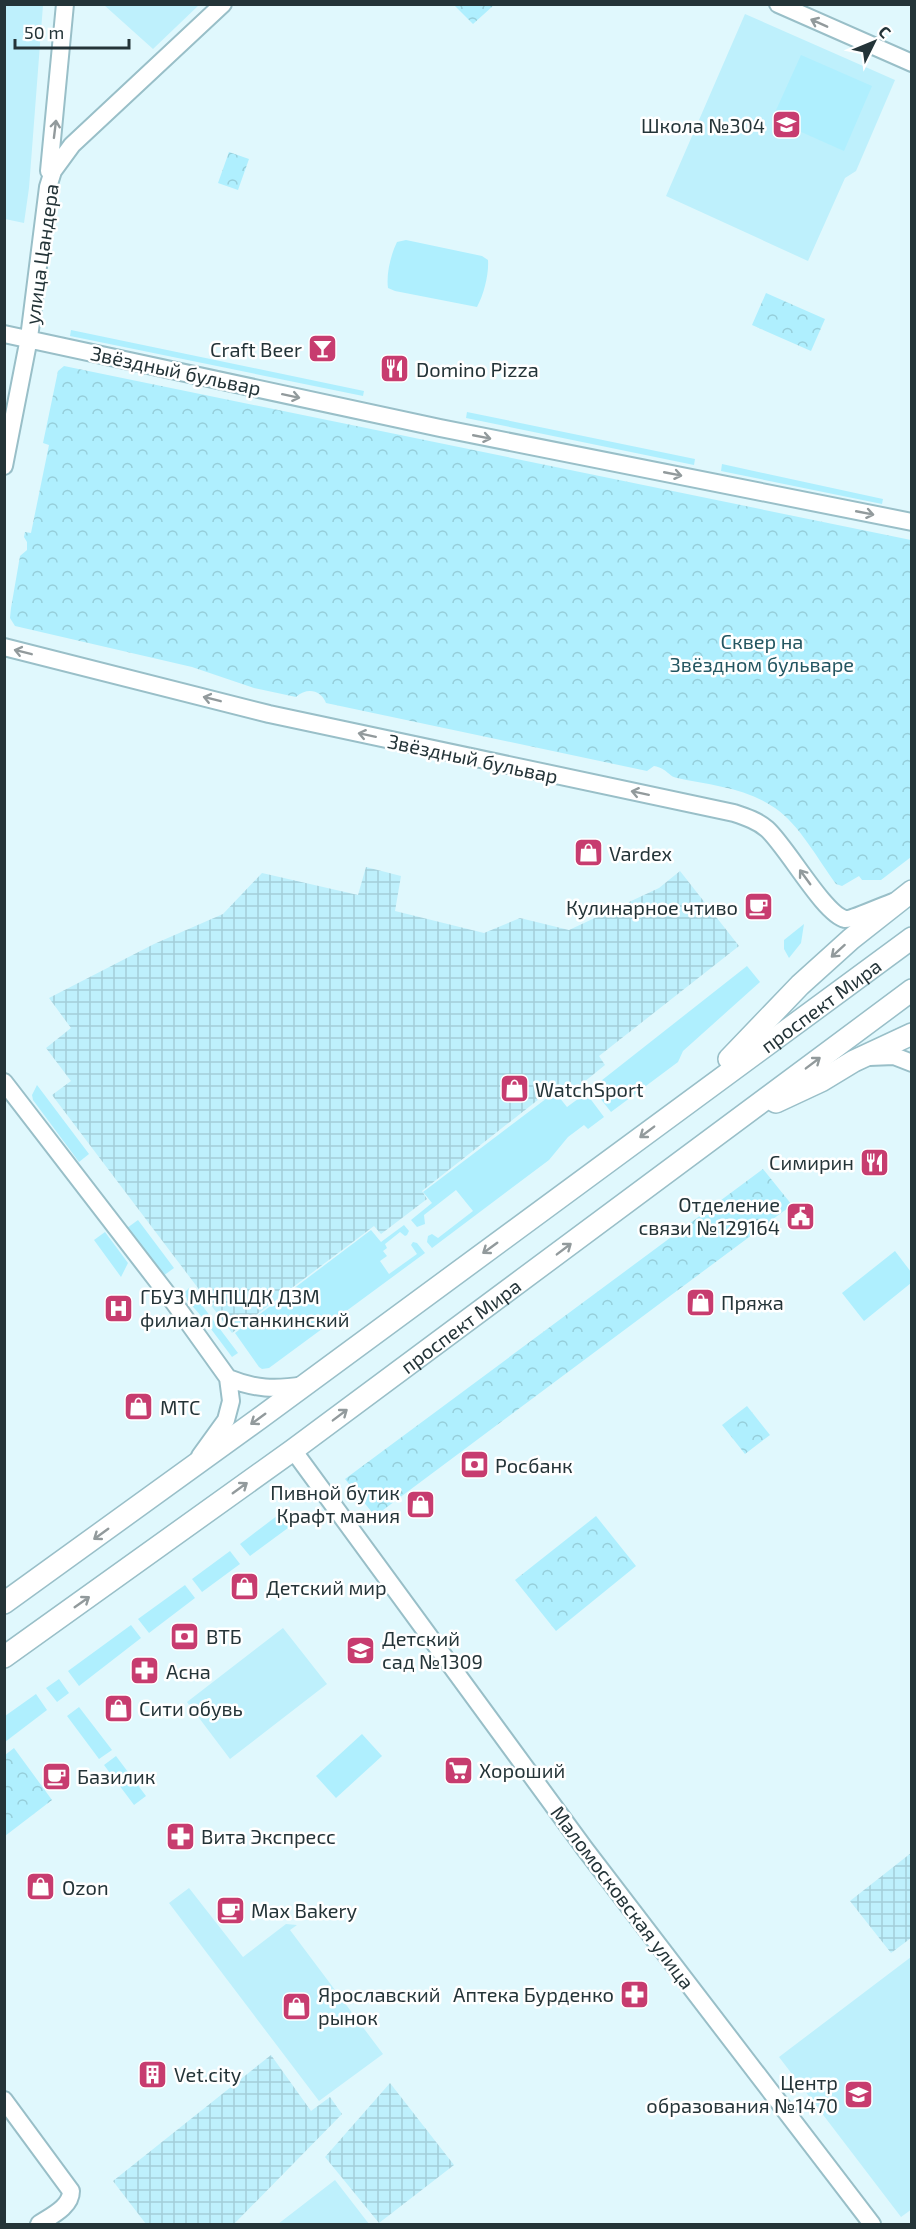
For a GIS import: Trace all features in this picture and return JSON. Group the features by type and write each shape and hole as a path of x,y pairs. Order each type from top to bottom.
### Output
{"main road":[{"path":"694,1097 800,985 851,939 906,895"},
{"name":"проспект Мира","path":"4,1603 912,938"},
{"name":"проспект Мира","path":"4,1657 293,1450 912,990"},
{"path":"732,1123 821,1081 854,1060 912,1034"}],"street":[{"path":"48,187 56,121 65,4"},
{"name":"улица Цандера","path":"4,466 29,338 48,187 53,171 72,145 223,4"},
{"path":"778,4 912,63"},
{"name":"Звёздный бульвар","path":"4,334 441,428 912,522"},
{"name":"Звёздный бульвар","path":"4,647 269,714 734,813 768,830 824,902 845,919 855,918 861,913 906,895"},
{"path":"854,1060 888,1055 900,1057 912,1063"},
{"path":"4,1082 175,1304 228,1378 231,1401 226,1420 187,1471"},
{"path":"228,1378 249,1387 266,1388 305,1384"},
{"name":"Маломосковская улица","path":"293,1450 585,1849 872,2224"},
{"path":"4,2100 71,2191 71,2198 67,2203 39,2224"}],"shaded area":[{"path":"5,4 43,5 29,188 24,223 5,219"},
{"path":"104,5 199,5 153,49"},
{"name":"Школа №304","path":"745,14 895,80 856,171 845,178 808,261 666,196"},
{"path":"366,867 401,876 395,911 484,933 520,918 569,930 659,888 680,871 739,946 599,1056 605,1065 563,1099 553,1088 422,1191 427,1199 381,1234 374,1226 232,1333 52,1095 71,1081 46,1048 71,1028 49,998 154,944 223,914 262,873 358,895"},
{"path":"283,1628 327,1684 230,1759 187,1702"},
{"path":"911,1853 911,1938 891,1953 850,1901"},
{"name":"Ярославский рынок","path":"189,1888 243,1957 286,1924 297,1925 290,1930 383,2054 319,2101 169,1903"},
{"name":"Центр образования №1470","path":"911,1957 912,2209 901,2217 779,2057"},
{"path":"271,2055 311,2111 330,2097 342,2114 234,2224 146,2224 113,2181"},
{"path":"390,2083 454,2165 379,2223 325,2157"},
{"path":"335,2180 369,2224 278,2224"}],"green space":[{"path":"454,5 494,5 473,24"},
{"path":"801,55 872,86 844,151 772,119"},
{"path":"229,152 249,159 238,190 218,183"},
{"path":"406,240 482,256 488,260 485,284 477,307 388,288 388,270 395,247 397,242"},
{"path":"766,293 825,319 811,351 752,325"},
{"path":"71,330 364,391 363,396 70,336"},
{"name":"Сквер на Звёздном бульваре","path":"64,366 911,540 911,857 881,880 862,880 859,876 842,886 836,884 792,823 775,808 753,796 715,785 677,778 654,766 647,771 326,703 321,695 313,691 296,697 254,688 192,667 15,626 10,618 20,556 27,550 25,532 31,533 49,445 43,443 58,371"},
{"path":"467,412 695,459 694,465 466,418"},
{"path":"722,464 883,499 882,504 721,471"},
{"path":"804,924 801,943 789,958 784,949 784,940"},
{"path":"747,966 760,982 683,1051 678,1062 611,1112 592,1088"},
{"path":"37,1085 89,1154 79,1162 33,1100 32,1095"},
{"path":"555,1092 567,1107 586,1093 604,1117 588,1129 584,1125 568,1137 549,1160 432,1248 427,1242 428,1236 432,1234 438,1238 473,1211 456,1190 424,1215 425,1224 417,1227 411,1220 432,1203 423,1192"},
{"path":"763,1169 792,1205 375,1516 345,1479"},
{"path":"138,1220 174,1268 163,1276 127,1228"},
{"path":"404,1225 409,1231 407,1235 400,1232 385,1244 387,1248 383,1251 387,1256 380,1261 389,1274 417,1254 411,1245 413,1242 417,1243 425,1253 269,1368 259,1367 235,1333 371,1230 381,1242"},
{"path":"105,1232 128,1263 121,1277 94,1240"},
{"path":"895,1251 911,1272 911,1283 864,1321 842,1293"},
{"path":"189,1288 238,1353 232,1357 187,1300 185,1292"},
{"path":"747,1406 770,1435 745,1454 722,1425"},
{"path":"282,1512 292,1525 250,1556 240,1544"},
{"path":"596,1516 636,1566 556,1631 515,1580"},
{"path":"230,1551 240,1564 202,1592 192,1579"},
{"path":"185,1585 195,1598 149,1633 138,1619"},
{"path":"131,1625 141,1638 79,1686 68,1671"},
{"path":"59,1679 69,1693 57,1702 46,1688"},
{"path":"36,1694 47,1710 5,1742 5,1716"},
{"path":"79,1707 112,1750 99,1759 67,1716"},
{"path":"362,1734 382,1756 336,1798 316,1776"},
{"path":"14,1748 52,1800 5,1836 5,1755"},
{"path":"116,1756 146,1796 134,1805 104,1765"}],"place":[{"name":"Школа №304","path":"786,125"},
{"name":"Craft Beer","path":"323,349"},
{"name":"Domino Pizza","path":"395,369"},
{"name":"Vardex","path":"588,853"},
{"name":"Кулинарное чтиво","path":"759,907"},
{"name":"WatchSport","path":"514,1089"},
{"name":"Симирин","path":"875,1162"},
{"name":"Отделение связи №129164","path":"801,1216"},
{"name":"Пряжа","path":"700,1302"},
{"name":"ГБУЗ МНПЦДК ДЗМ филиал Останкинский","path":"119,1308"},
{"name":"МТС","path":"139,1407"},
{"name":"Росбанк","path":"474,1465"},
{"name":"Пивной бутик Крафт мания","path":"421,1504"},
{"name":"Детский мир","path":"245,1587"},
{"name":"ВТБ","path":"185,1636"},
{"name":"Детский сад №1309","path":"361,1650"},
{"name":"Асна","path":"145,1671"},
{"name":"Сити обувь","path":"118,1708"},
{"name":"Хороший","path":"458,1770"},
{"name":"Базилик","path":"56,1776"},
{"name":"Вита Экспресс","path":"180,1836"},
{"name":"Ozon","path":"41,1887"},
{"name":"Max Bakery","path":"230,1910"},
{"name":"Аптека Бурденко","path":"635,1994"},
{"name":"Ярославский рынок","path":"297,2006"},
{"name":"Vet.city","path":"153,2074"},
{"name":"Центр образования №1470","path":"859,2094"}]}
